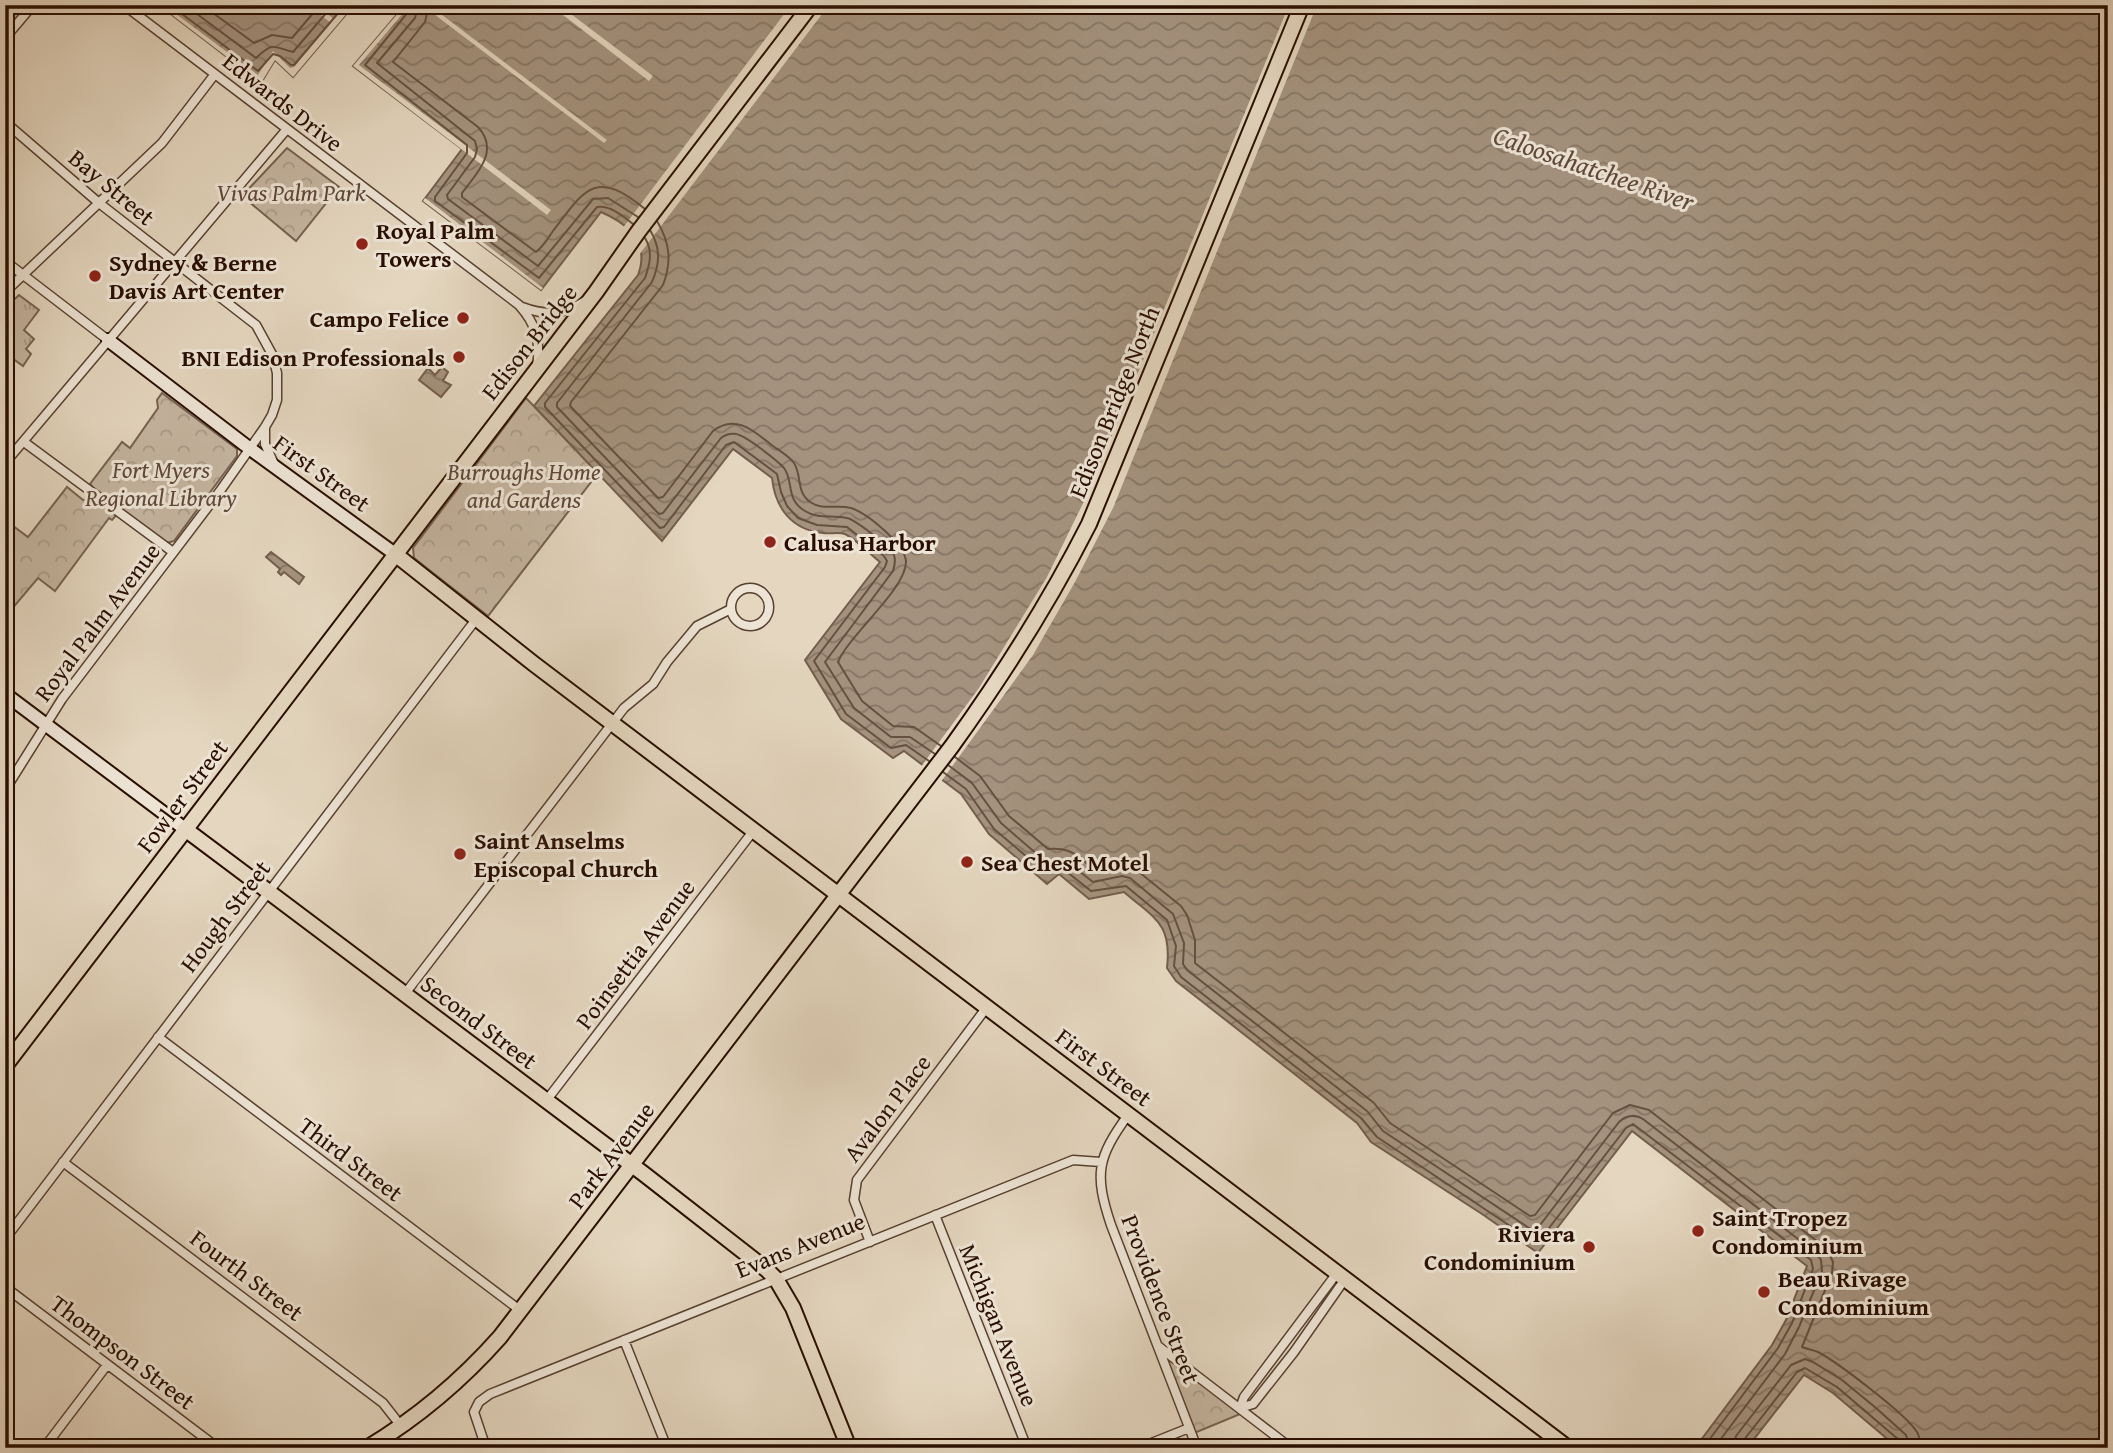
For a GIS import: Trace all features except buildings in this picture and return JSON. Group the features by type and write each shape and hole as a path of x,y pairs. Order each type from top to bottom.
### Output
{"main road":[{"name":"Edison Bridge","path":"395,554 811,5"},
{"name":"Edison Bridge North","path":"839,894 952,746 1014,658 1089,524 1302,5"},
{"name":"First Street","path":"395,554 612,723 1568,1448"},
{"name":"Fowler Street","path":"5,1066 395,554"},
{"name":"Second Street","path":"185,829 632,1165 776,1279 793,1308 849,1448"},
{"name":"Park Avenue","path":"401,1426 446,1392 474,1366 521,1311 839,894"},
{"path":"367,1448 401,1426"}],"street":[{"path":"5,38 33,5"},
{"name":"Edwards Drive","path":"124,5 519,305 537,333 537,369"},
{"path":"5,292 162,143 215,74"},
{"name":"Bay Street","path":"5,122 99,203 246,316 262,335 273,356 277,373 277,400 272,415 249,448"},
{"path":"5,463 287,129"},
{"name":"First Street","path":"5,261 249,448 395,554"},
{"name":"Edwards Drive","path":"519,305 554,314 570,310 596,292"},
{"path":"265,427 265,444 275,467"},
{"path":"24,442 173,552"},
{"name":"Royal Palm Avenue","path":"5,790 62,699 220,491 249,448"},
{"path":"749,588 761,591 770,607 766,619 755,626 741,625 736,621 731,609 733,597 737,592 749,588"},
{"path":"404,995 624,708 653,684 667,662 697,626 731,609"},
{"name":"Hough Street","path":"5,1239 477,618"},
{"name":"Second Street","path":"5,694 185,829"},
{"name":"Poinsettia Avenue","path":"546,1101 754,830"},
{"name":"Avalon Place","path":"870,1242 854,1200 857,1180 987,1007"},
{"name":"Third Street","path":"158,1037 521,1311"},
{"path":"1101,1162 1108,1145 1128,1115"},
{"name":"Evans Avenue","path":"486,1448 474,1412 479,1402 490,1394 1073,1160 1101,1162"},
{"name":"Fourth Street","path":"64,1161 372,1394 390,1410 401,1426"},
{"name":"Providence Street","path":"1101,1162 1100,1189 1105,1208 1197,1448"},
{"name":"Michigan Avenue","path":"935,1216 1027,1448"},
{"path":"1240,1408 1253,1404 1294,1352 1341,1276"},
{"name":"Thompson Street","path":"5,1287 218,1448"},
{"path":"624,1340 667,1448"},
{"path":"1158,1346 1291,1448"},
{"path":"44,1448 107,1365"},
{"path":"1139,1448 1189,1428"}],"green space":[{"path":"10,5 29,5 5,32 5,11"},
{"name":"Vivas Palm Park","path":"287,148 339,187 296,241 242,196"},
{"path":"19,295 39,310 24,330 34,339 26,349 31,354 23,366 5,353 5,308"},
{"name":"Fort Myers Regional Library","path":"162,393 237,449 237,456 174,541 166,543 121,510 112,520 109,518 55,591 38,578 5,617 5,520 28,537 67,487 83,500 89,499 96,491 90,484 122,442 130,448 158,408 157,400"},
{"name":"Burroughs Home and Gardens","path":"526,398 598,473 488,616 414,558 413,548"},
{"path":"1158,1346 1245,1412 1192,1434"}],"water":[{"path":"159,5 354,5 293,77 275,60 261,83"},
{"name":"Caloosahatchee River","path":"405,5 2108,5 2108,1448 1898,1448 1833,1393 1804,1375 1747,1448 1695,1448 1772,1345 1786,1320 1807,1266 1632,1131 1538,1253 1371,1142 1357,1123 1176,981 1167,968 1168,953 1164,931 1153,916 1124,892 1089,899 1059,874 1047,884 989,834 961,794 904,751 893,758 841,719 805,660 880,562 845,534 812,531 794,522 781,508 772,478 733,449 662,541 534,406 638,275 641,264 639,244 620,222 601,212 541,290 423,201 462,149 353,66"},
{"path":"442,367 448,372 443,381 451,385 441,397 419,380 428,368 435,375"},
{"path":"271,552 304,577 299,584 284,572 281,575 278,572 280,569 266,557"}],"pier":[{"path":"159,5 164,5 258,75 273,51 290,68 294,67 331,23 308,5 316,5 334,19 346,5 354,5 293,77 275,60 261,83"},
{"path":"405,5 410,5 359,65 551,210 547,215 353,66"},
{"path":"422,5 429,5 607,140 604,143"},
{"path":"550,5 559,5 653,76 649,81"},
{"path":"791,5 829,5 639,255 639,249 632,237 622,229"},
{"path":"1289,5 1317,5 1113,508 1033,655 940,783 920,768 979,688 1047,577 1091,487"},
{"path":"425,198 543,288 541,290 423,201"}],"place":[{"name":"Royal Palm Towers","path":"362,244"},
{"name":"Sydney & Berne Davis Art Center","path":"95,276"},
{"name":"Campo Felice","path":"463,318"},
{"name":"BNI Edison Professionals","path":"459,357"},
{"name":"Calusa Harbor","path":"770,542"},
{"name":"Saint Anselms Episcopal Church","path":"460,854"},
{"name":"Sea Chest Motel","path":"967,862"},
{"name":"Saint Tropez Condominium","path":"1698,1231"},
{"name":"Riviera Condominium","path":"1589,1247"},
{"name":"Beau Rivage Condominium","path":"1764,1292"}]}
